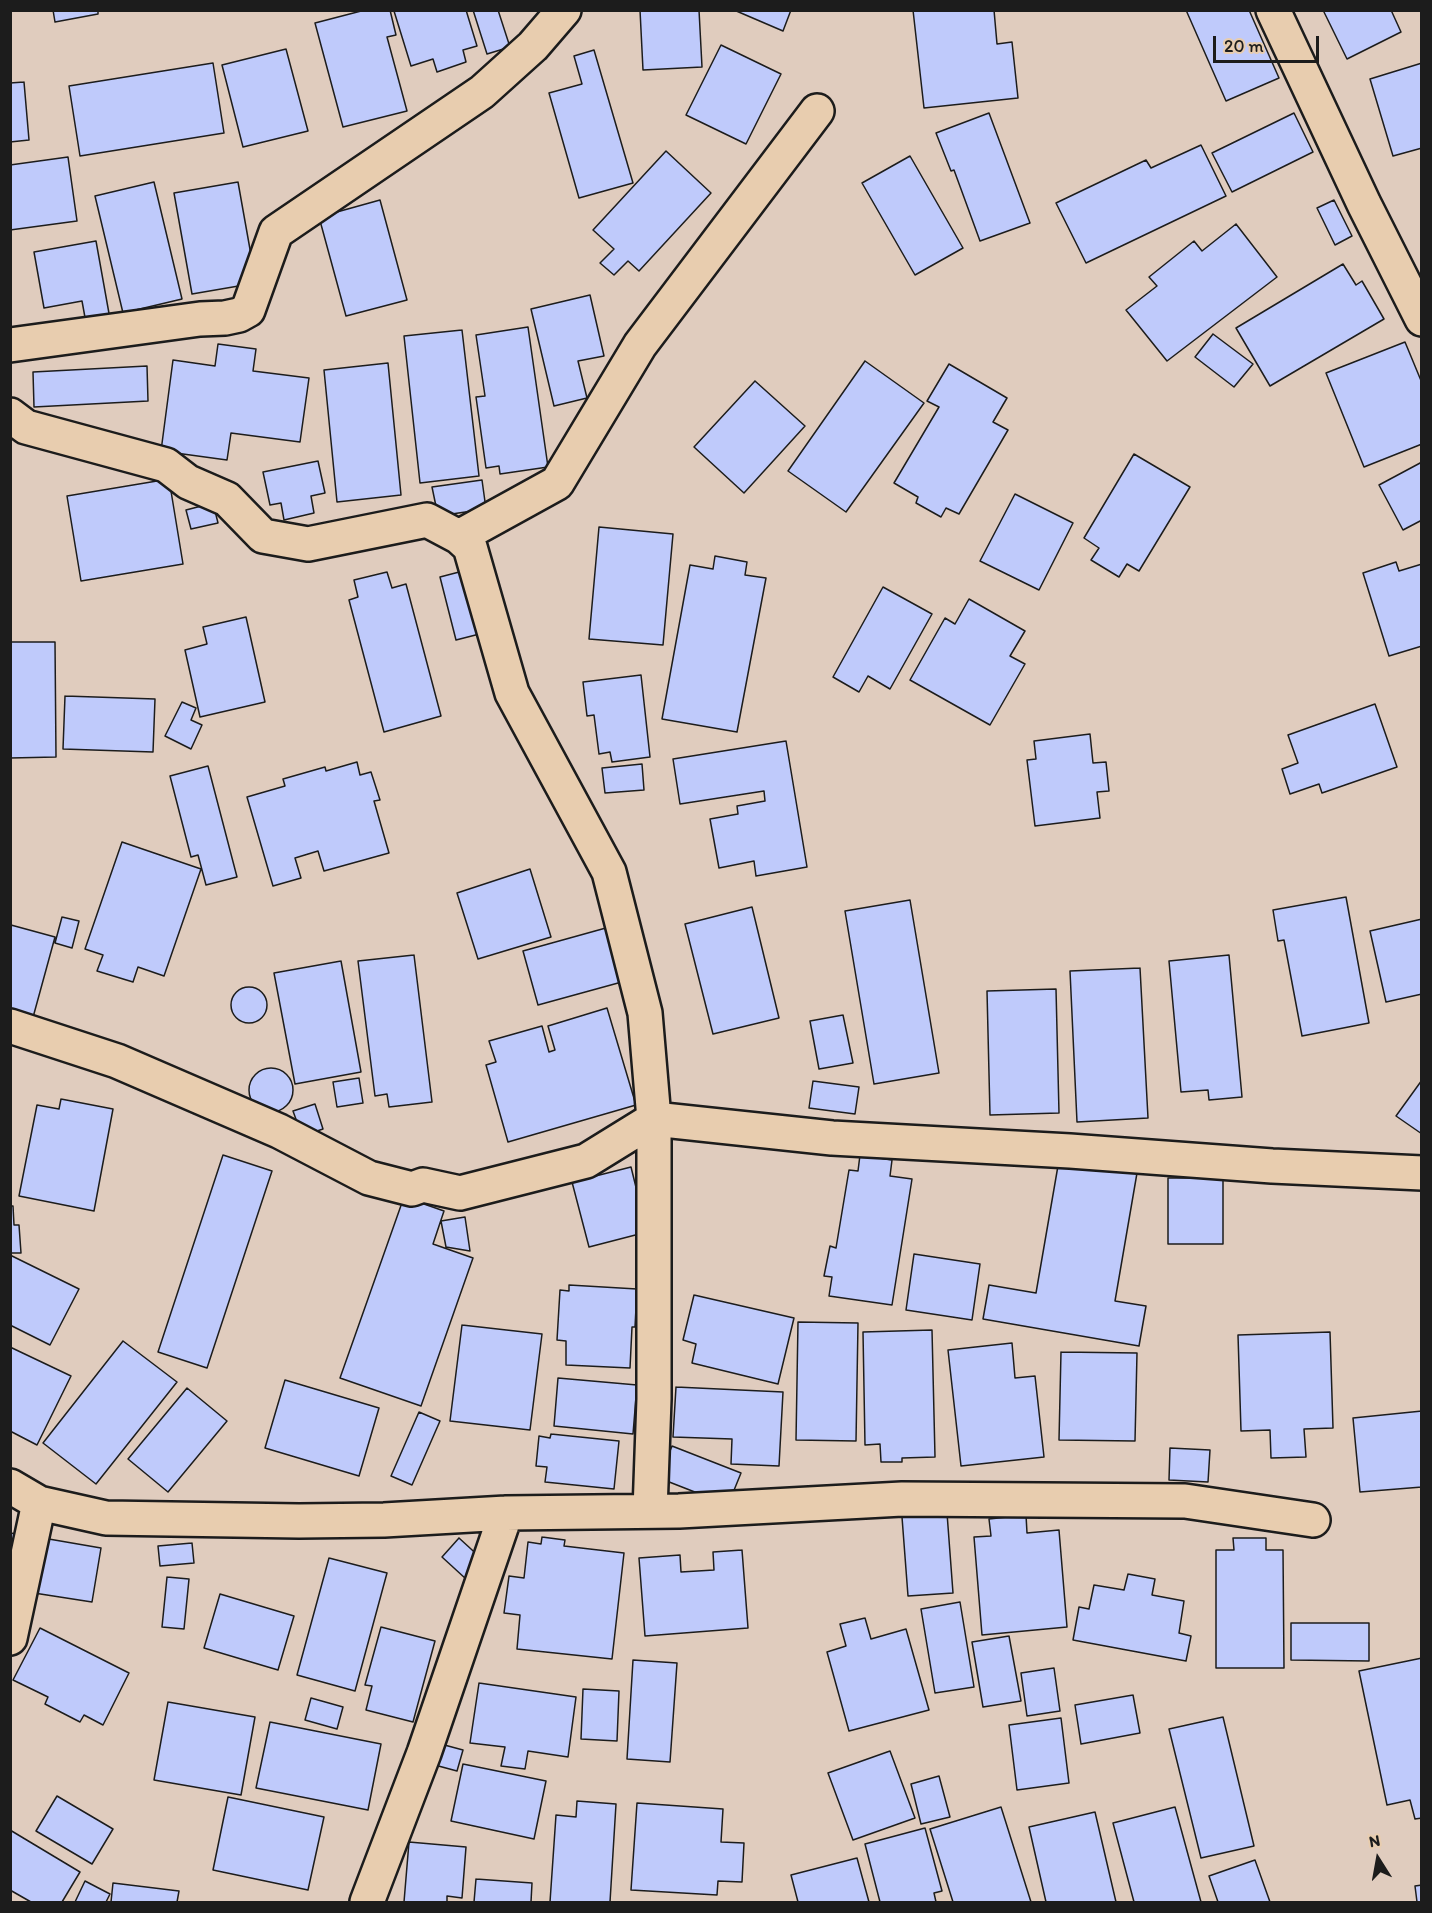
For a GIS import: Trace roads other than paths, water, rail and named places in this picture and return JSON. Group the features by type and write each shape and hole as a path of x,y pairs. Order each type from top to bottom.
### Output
{"street":[{"path":"10,345 200,319 225,318 248,310 276,232 482,92 533,46 564,10"},
{"path":"1273,10 1364,204 1422,319"},
{"path":"459,537 557,483 640,345 817,111"},
{"path":"10,415 26,427 166,465 188,482 227,499 263,536 308,544 427,520 459,537 470,547 512,693 609,872 645,1013 654,1119 654,1399 650,1511"},
{"path":"10,1026 117,1061 279,1131 369,1178 412,1189 423,1185 460,1193 586,1161 654,1119 832,1138 1070,1151 1272,1167 1422,1173"},
{"path":"10,1486 39,1503 106,1518 384,1520 506,1513 650,1511 902,1499 1185,1501 1313,1520"},
{"path":"10,1638 39,1503"},
{"path":"367,1902 424,1753 506,1513"}]}
